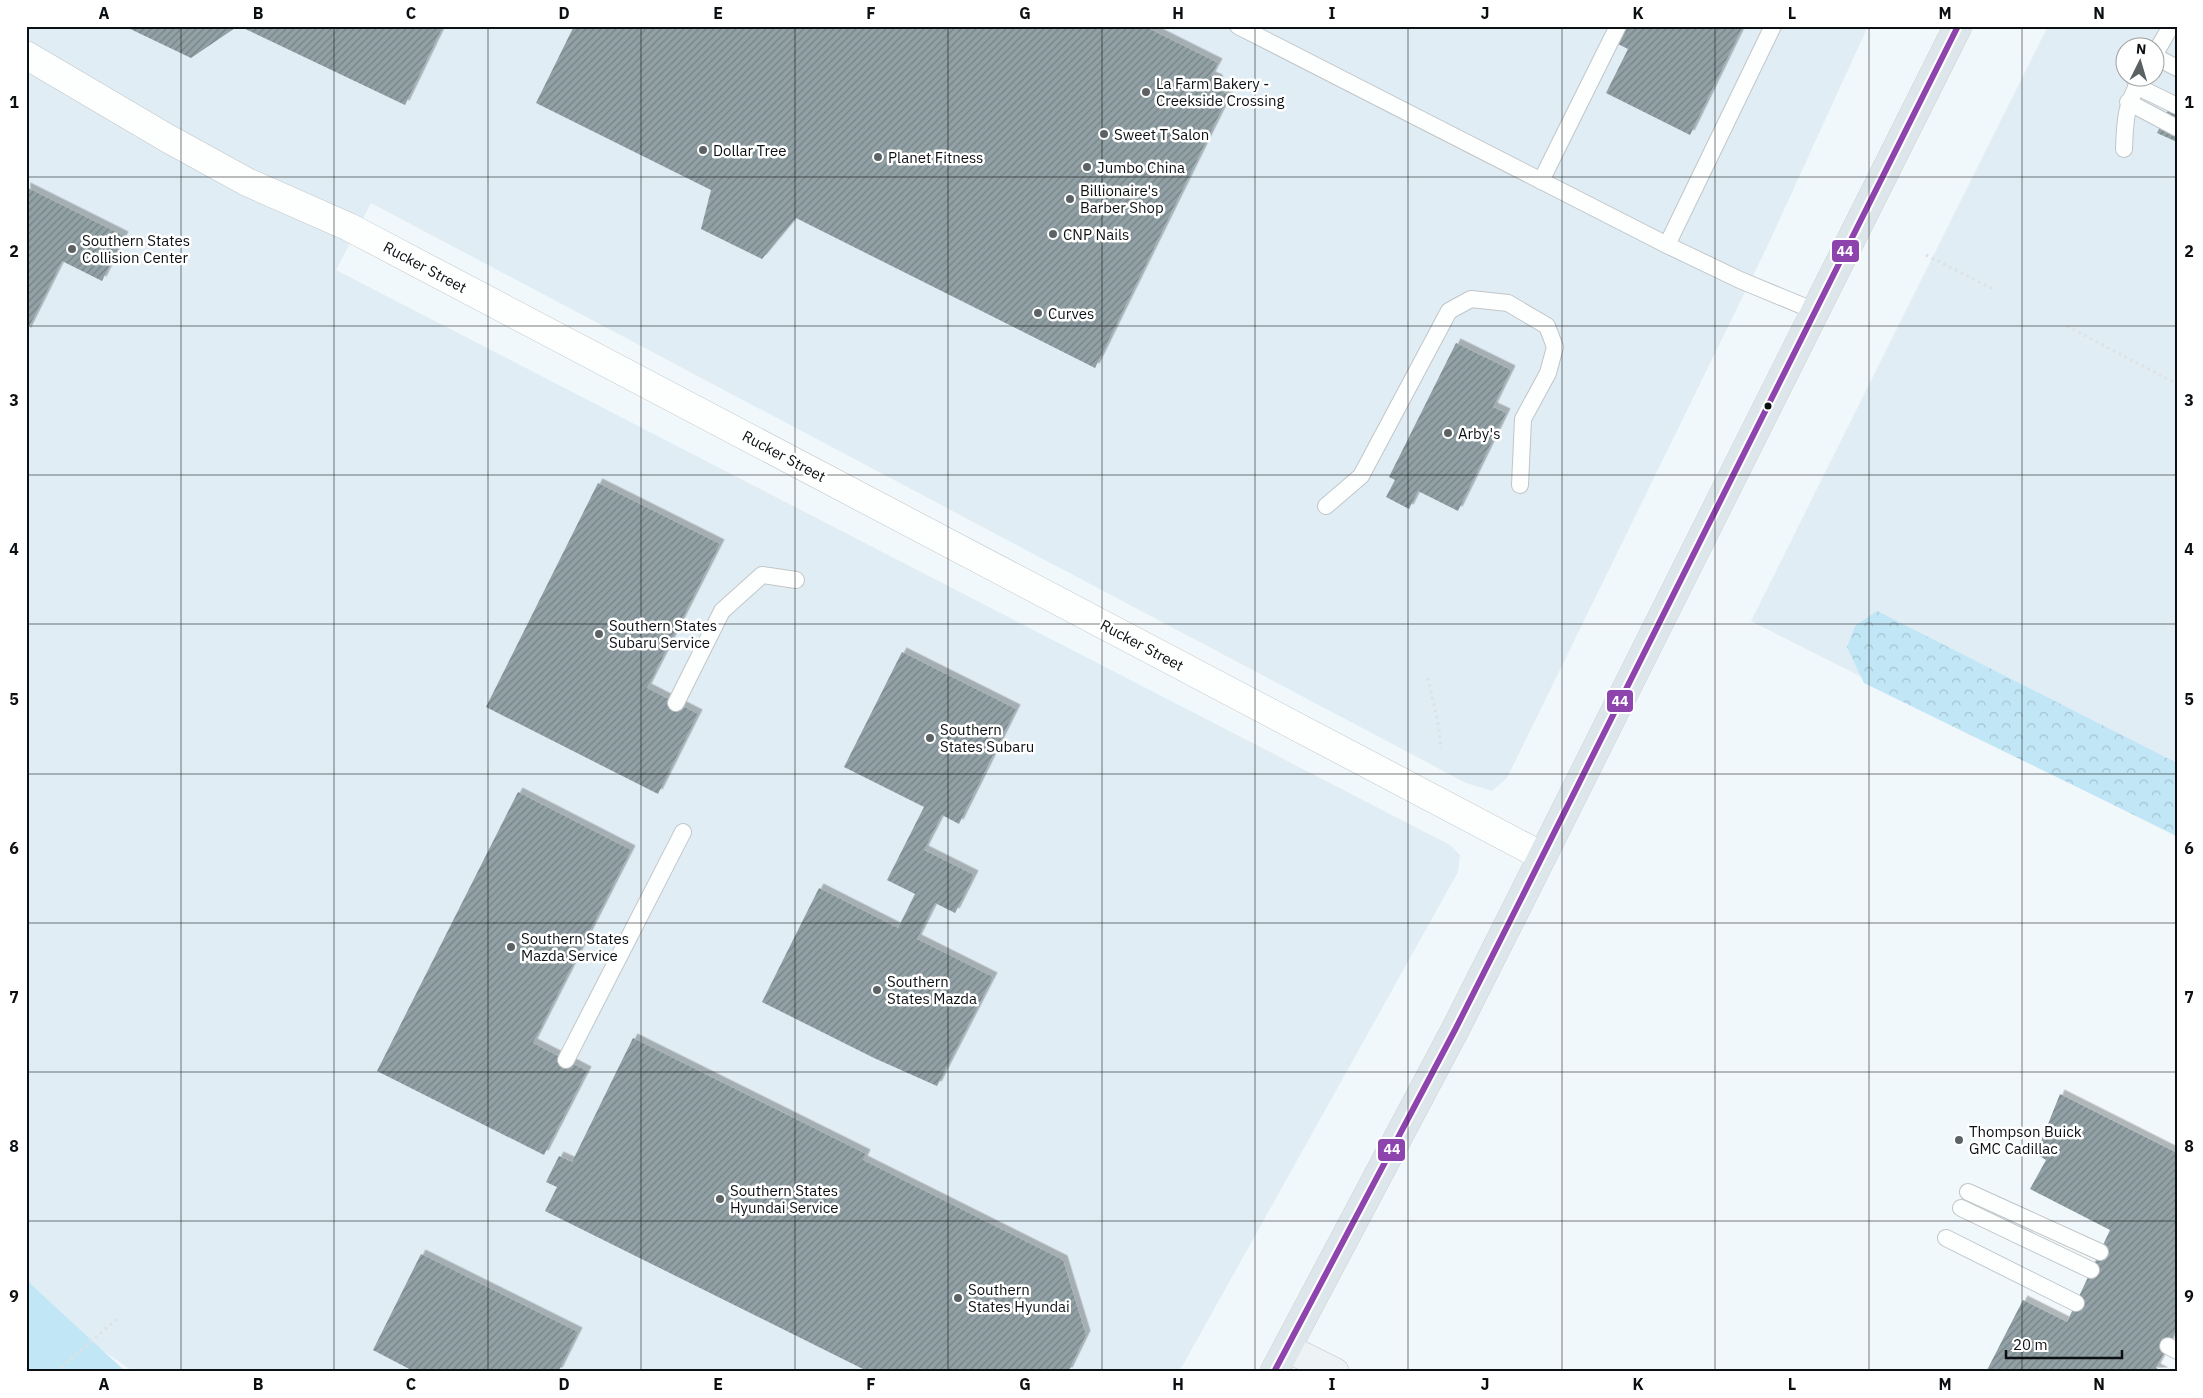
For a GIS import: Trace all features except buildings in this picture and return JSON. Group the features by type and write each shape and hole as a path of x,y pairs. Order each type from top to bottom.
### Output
{"main road":[{"path":"1280,1360 1456,1028 1958,26"}],"street":[{"name":"Rucker Street","path":"26,55 167,138 247,182 349,227 1542,856"},
{"path":"1280,1360 1335,1372"}],"lane":[{"path":"1238,26 1667,245 1740,280 1815,312"},
{"path":"1541,181 1618,26"},
{"path":"1667,245 1772,26"},
{"path":"2124,149 2128,102 2136,88"},
{"path":"2148,88 2177,106"},
{"path":"2128,102 2177,128"},
{"path":"1326,506 1361,476 1449,310 1471,299 1508,303 1547,326 1555,347 1548,373 1523,419 1520,485"},
{"path":"676,702 722,611 762,575 796,580"},
{"path":"566,1060 683,832"},
{"path":"1968,1192 2100,1252"},
{"path":"1961,1208 2091,1270"},
{"path":"1946,1238 2076,1303"}],"path":[{"path":"1926,254 1994,290"},
{"path":"2067,326 2177,384"},
{"path":"1428,678 1438,723 1441,749"},
{"path":"56,1372 118,1318"}],"shaded area":[{"path":"26,26 1868,26 1767,247 1507,778 1492,791 1466,783 371,203 336,270 1450,845 1460,855 1458,872 1179,1372 134,1372 76,1332 26,1283"},
{"path":"2048,26 2177,26 2177,837 1751,621"}],"green space":[{"path":"1877,611 2177,763 2177,836 1864,683 1847,647 1855,626"},
{"path":"26,1279 38,1291 126,1372 26,1372"}],"transit line":[{"name":"44","path":"1274,1372 1456,1028 1958,26"}],"place":[{"name":"La Farm Bakery - Creekside Crossing","path":"1146,92"},
{"name":"Sweet T Salon","path":"1104,134"},
{"name":"Dollar Tree","path":"703,150"},
{"name":"Planet Fitness","path":"878,157"},
{"name":"Jumbo China","path":"1087,167"},
{"name":"Billionaire's Barber Shop","path":"1070,199"},
{"name":"CNP Nails","path":"1053,234"},
{"name":"Southern States Collision Center","path":"72,249"},
{"name":"Curves","path":"1038,313"},
{"name":"Arby's","path":"1448,433"},
{"name":"Southern States Subaru Service","path":"599,634"},
{"name":"Southern States Subaru","path":"930,738"},
{"name":"Southern States Mazda Service","path":"511,947"},
{"name":"Southern States Mazda","path":"877,990"},
{"name":"Thompson Buick GMC Cadillac","path":"1959,1140"},
{"name":"Southern States Hyundai Service","path":"720,1199"},
{"name":"Southern States Hyundai","path":"958,1298"}]}
